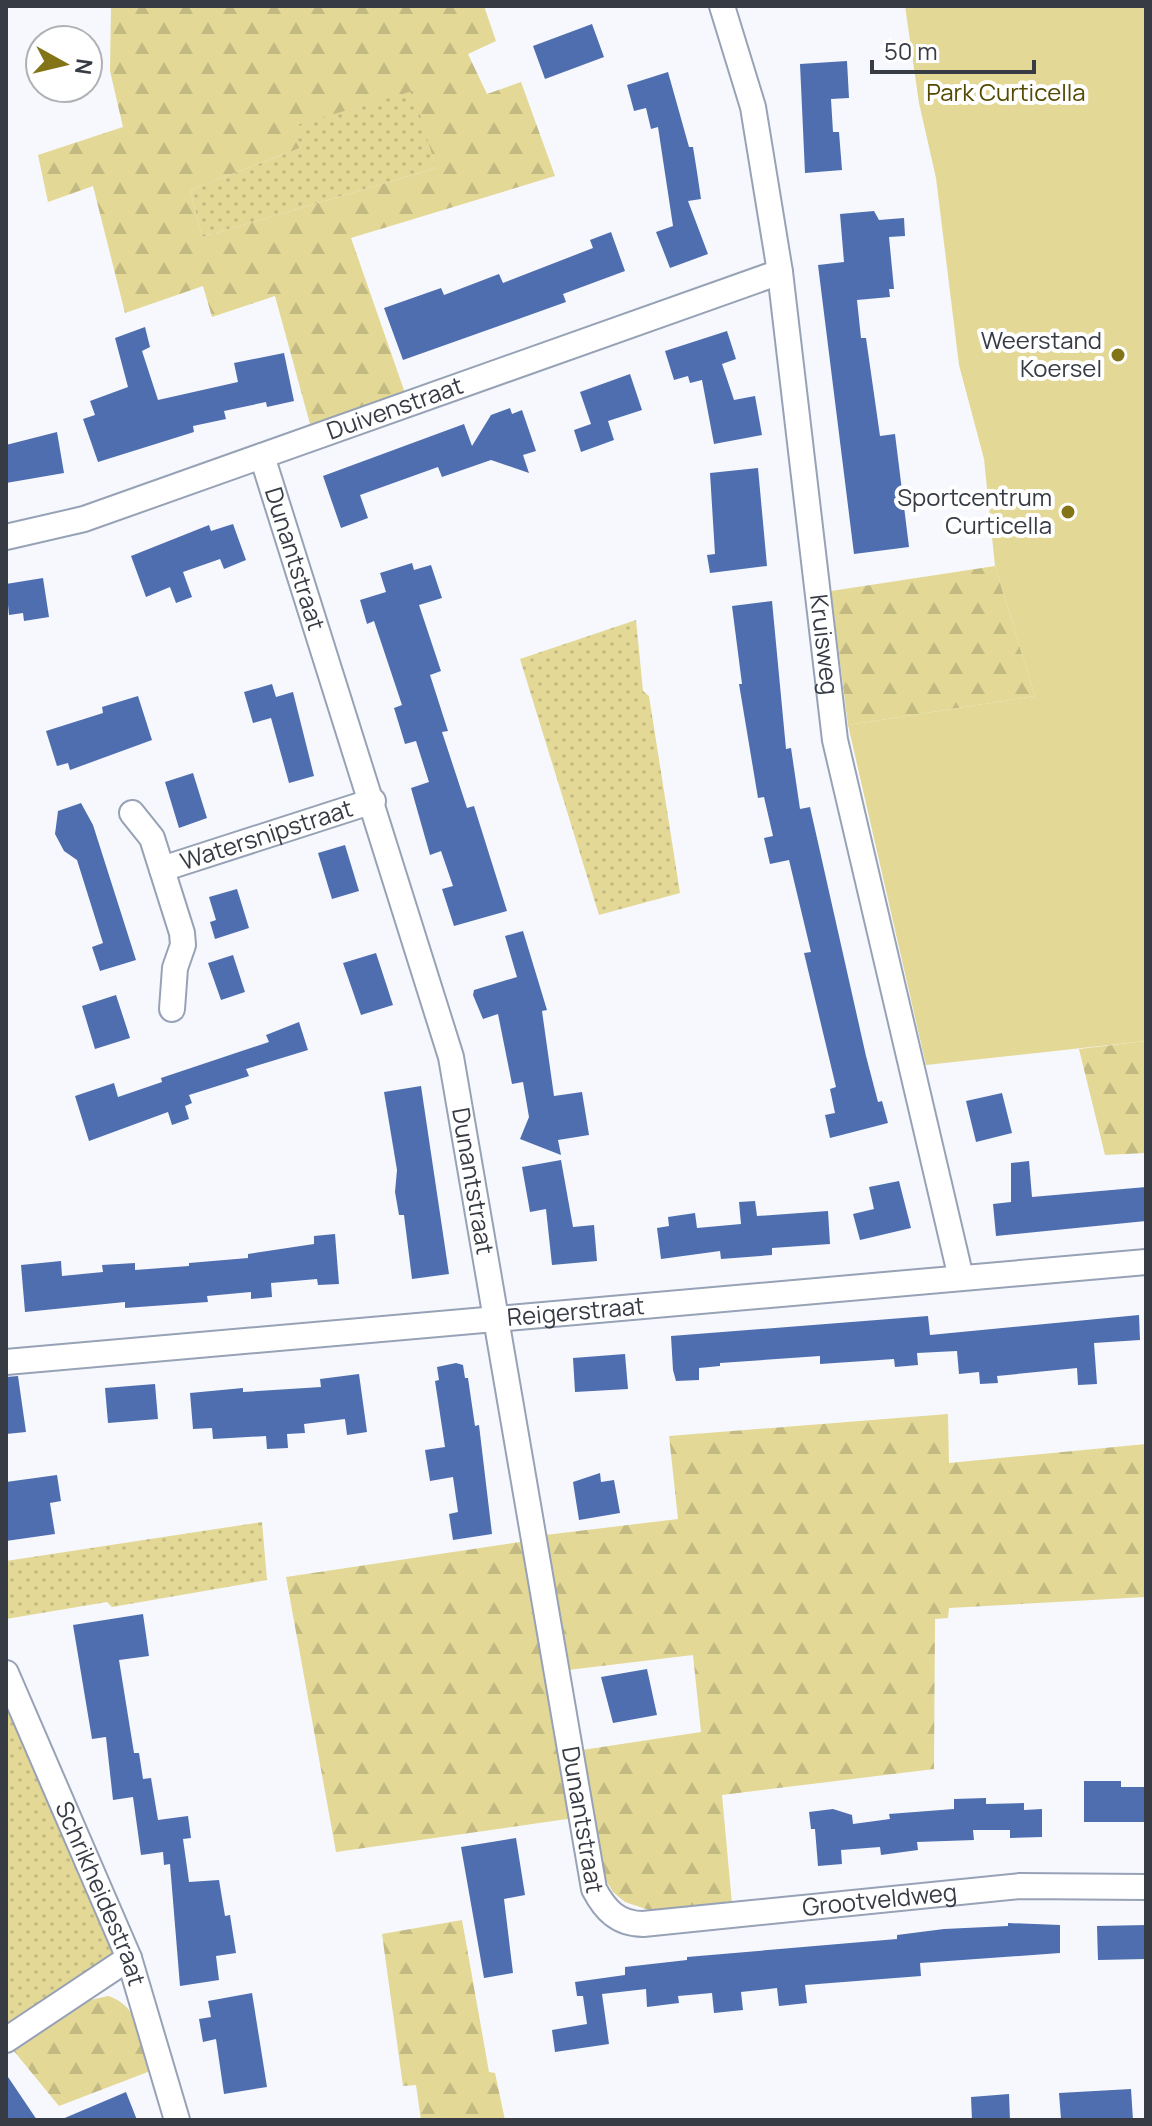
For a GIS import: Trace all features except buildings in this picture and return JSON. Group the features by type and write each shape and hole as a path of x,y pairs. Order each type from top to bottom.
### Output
{"street":[{"name":"Kruisweg","path":"722,6 753,107 780,272 835,740 961,1278"},
{"name":"Duivenstraat","path":"6,537 84,519 780,272"},
{"name":"Dunantstraat","path":"262,456 451,1057 594,1889 603,1906 617,1918"},
{"name":"Watersnipstraat","path":"162,869 373,801"},
{"name":"Watersnipstraat","path":"132,813 152,838 183,945 175,968 172,1009"},
{"name":"Reigerstraat","path":"6,1362 1146,1262"},
{"name":"Schrikheidestraat","path":"6,1673 129,1958 177,2120"},
{"name":"Grootveldweg","path":"617,1918 630,1924 643,1924 1020,1886 1146,1887"},
{"path":"6,2040 129,1958"}],"green space":[{"path":"111,6 484,6 496,41 468,54 487,94 521,82 555,176 351,238 405,393 310,424 275,296 212,317 203,286 125,313 93,186 48,202 38,155 123,127 110,71","holes":["413,91 436,168 202,237 190,190 300,148 293,126"]},
{"name":"Sportcentrum Curticella","path":"905,6 1146,6 1146,1041 926,1065 848,725 1035,696 995,566 984,459 959,365 936,178 919,103"},
{"path":"414,90 436,168 202,237 190,190 300,148 292,126"},
{"path":"995,566 1035,696 848,725 831,591"},
{"path":"636,620 643,691 649,696 680,893 599,915 520,659"},
{"path":"1146,1041 1146,1153 1105,1155 1079,1049"},
{"path":"948,1414 949,1463 1146,1444 1146,1597 949,1608 948,1618 935,1619 934,1769 722,1795 732,1904 652,1911 625,1902 613,1892 604,1877 582,1750 701,1732 693,1655 568,1670 545,1535 678,1519 669,1436"},
{"path":"262,1522 267,1580 112,1607 107,1602 6,1619 6,1561"},
{"path":"526,1541 574,1818 336,1852 286,1577"},
{"path":"6,1697 114,1955 6,2031"},
{"path":"462,1920 489,2072 495,2073 505,2120 421,2120 416,2085 403,2086 382,1934"},
{"path":"108,1996 127,2007 133,2016 153,2070 59,2106 13,2050 86,2001"}],"place":[{"name":"Weerstand Koersel","path":"1118,355"},
{"name":"Sportcentrum Curticella","path":"1068,512"}],"park label":[{"name":"Park Curticella","path":"1006,93"}]}
